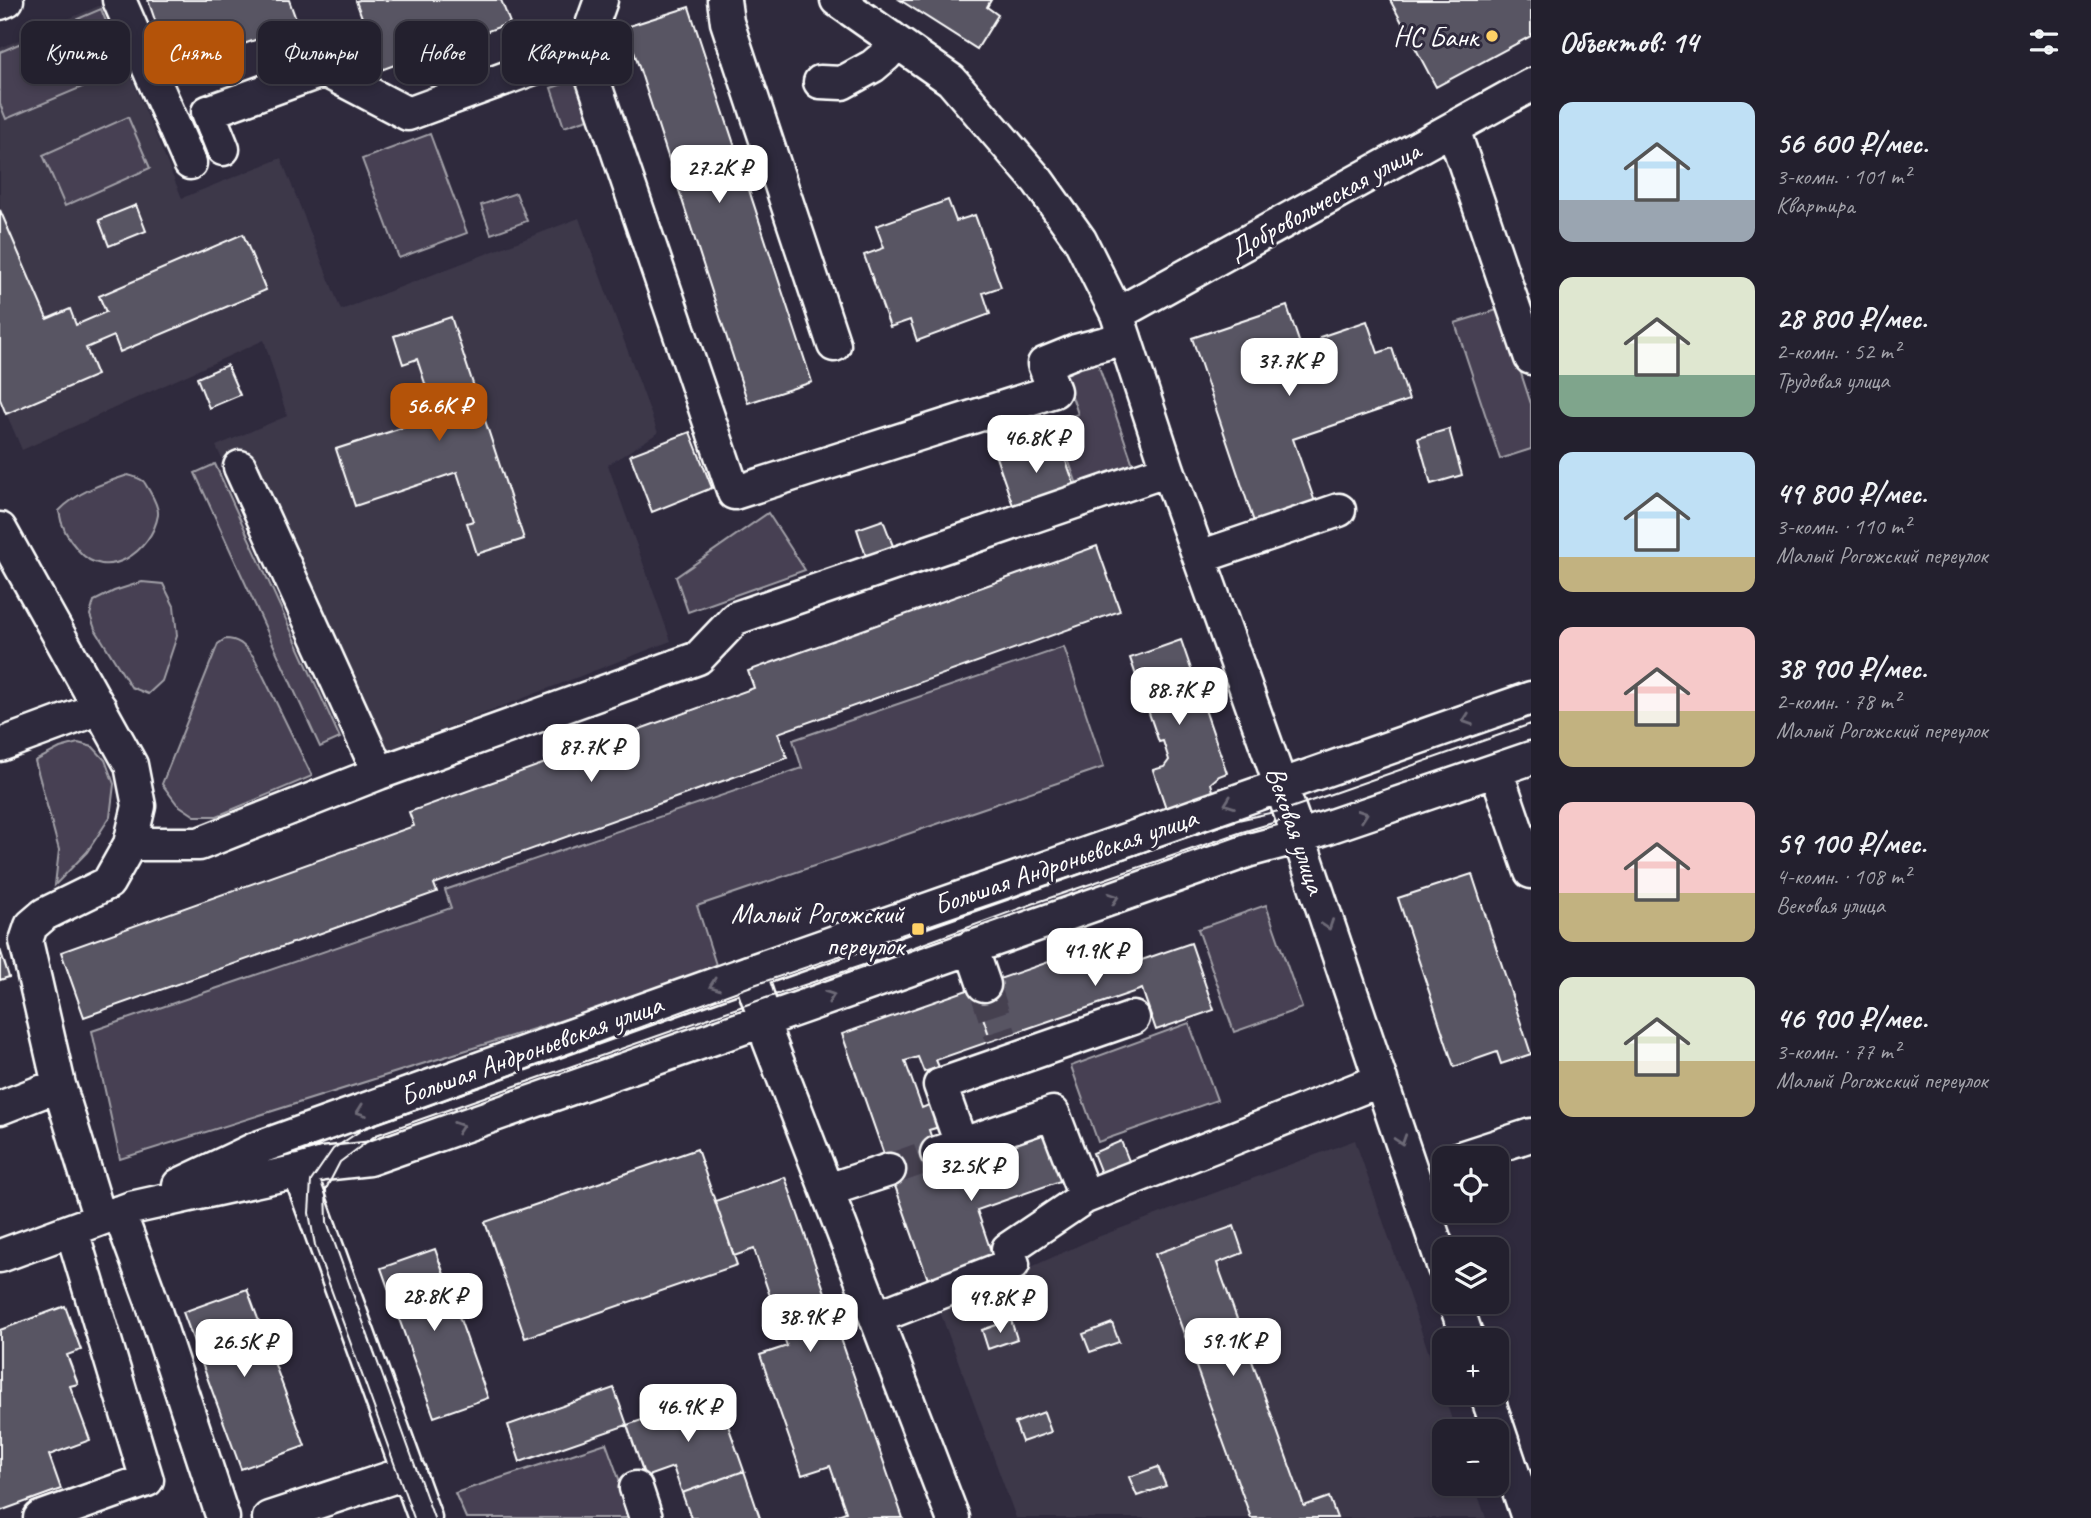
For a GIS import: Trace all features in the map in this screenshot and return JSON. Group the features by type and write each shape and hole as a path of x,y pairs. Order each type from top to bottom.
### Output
{"street":[{"path":"0,3 6,0"},
{"path":"119,0 190,163"},
{"path":"593,21 601,0"},
{"path":"724,0 727,22 834,345"},
{"name":"Вековая улица","path":"837,0 951,80 1038,181 1080,240 1121,326 1168,470 1299,837 1433,1237"},
{"path":"820,82 842,83 873,66 886,55 892,38"},
{"path":"223,149 208,112 324,70 408,114 502,80"},
{"name":"Добровольческая улица","path":"595,84 734,493 1054,391 1044,364 1076,351 1121,326 1452,129 1531,85"},
{"path":"1452,129 1531,358"},
{"path":"240,467 379,773"},
{"path":"130,844 199,844 379,773 698,658 736,618 1168,470"},
{"path":"1200,557 1339,510"},
{"path":"0,529 8,559 100,708 131,765 139,806 130,844 108,883 45,914 31,926 26,940 59,1085 105,1217 151,1299 223,1518"},
{"name":"Большая Андроньевская улица","path":"0,1256 105,1217 255,1149 1531,698"},
{"path":"0,746 100,708"},
{"name":"Большая Андроньевская улица","path":"105,1217 323,1164 369,1159 1250,850 1299,837 1531,758"},
{"path":"1496,770 1531,872"},
{"path":"971,947 984,985"},
{"path":"750,972 769,1040 953,1518"},
{"path":"1085,1198 1053,1113 949,1148 940,1085 1005,1049 1133,1018"},
{"path":"877,1317 1013,1264 1008,1250 1085,1198 1381,1080"},
{"path":"0,1108 59,1085"},
{"path":"1497,1146 1531,1135"},
{"path":"1412,1174 1432,1168"},
{"path":"828,1190 889,1170"},
{"path":"299,1171 425,1518"},
{"path":"40,1518 147,1480 105,1217"},
{"path":"1490,1405 1528,1518"},
{"path":"269,1518 409,1472"},
{"path":"636,1488 646,1518"}],"shaded area":[{"path":"101,5 108,21 63,21"},
{"path":"101,9 106,21 73,21"},
{"path":"21,39 21,84 130,84 130,74 182,198 281,158 341,310 579,218 658,433 608,465 671,641 359,762 216,446 287,416 264,340 22,450 0,399 0,48"},
{"path":"21,43 21,84 89,84 6,119 0,104 0,52"},
{"path":"563,84 583,84 594,117 564,127 551,88"},
{"path":"128,117 150,168 65,206 43,155"},
{"path":"430,134 467,233 399,258 362,159"},
{"path":"516,193 527,221 491,234 481,205"},
{"path":"1500,309 1531,404 1531,449 1500,459 1455,323"},
{"path":"1097,361 1137,476 1081,496 1055,422 1078,414 1064,373"},
{"path":"215,464 340,738 320,747 195,473"},
{"path":"128,475 144,481 157,505 158,515 154,528 147,540 126,559 101,564 89,560 68,537 59,511 82,493"},
{"path":"768,513 805,570 688,612 676,577"},
{"path":"142,582 163,584 174,606 177,636 162,681 148,694 131,687 95,629 90,615 94,601"},
{"path":"225,639 238,642 254,657 312,776 217,816 195,816 177,804 162,784 218,644"},
{"path":"1064,647 1104,767 697,906 718,971 120,1159 92,1031 451,908 445,890 802,768 793,740"},
{"path":"78,743 93,747 105,760 114,784 110,817 87,852 55,885 59,850 35,761 60,748"},
{"path":"1266,905 1302,1008 1234,1032 1198,929"},
{"path":"1189,1023 1217,1100 1098,1142 1071,1066"},
{"path":"1355,1140 1432,1362 1432,1405 1447,1405 1452,1419 1432,1419 1432,1496 1478,1496 1486,1518 1016,1518 939,1309 1095,1238"},
{"path":"606,1443 633,1518 466,1518 455,1493"}],"building":[{"path":"148,0 289,0 297,21 258,21 258,39 244,44 244,21 155,21"},
{"path":"501,0 509,21 502,21 502,26 488,31 488,21 395,21 395,65 381,70 381,21 363,21 356,1"},
{"path":"900,0 991,0 987,7 998,15 977,49"},
{"path":"1390,0 1531,0 1531,36 1436,87"},
{"path":"689,7 812,382 748,403 632,45 632,25"},
{"path":"948,200 956,221 975,215 1001,287 983,293 990,314 917,341 910,320 890,327 864,255 884,248 876,226"},
{"path":"136,205 146,231 109,246 99,220"},
{"path":"0,210 47,319 70,309 76,325 106,312 99,296 243,234 266,290 120,352 114,336 86,348 97,375 6,414 0,399"},
{"path":"1287,306 1303,353 1323,346 1320,337 1367,321 1378,353 1392,348 1409,400 1293,439 1315,502 1254,522 1192,338"},
{"path":"451,317 524,539 477,554 467,523 473,521 457,472 355,506 336,449 436,417 417,359 403,364 394,336"},
{"path":"227,365 240,395 209,408 197,378"},
{"path":"1449,429 1462,475 1431,484 1418,438"},
{"path":"690,432 712,488 652,512 630,455"},
{"path":"1057,436 1077,492 1016,514 996,457"},
{"path":"883,520 893,546 866,556 857,529"},
{"path":"1097,546 1120,611 778,733 787,758 434,884 437,892 84,1017 61,952 414,826 409,812 754,688 748,671"},
{"path":"1181,640 1227,773 1211,783 1215,799 1168,814 1153,770 1164,767 1169,760 1163,741 1159,742 1130,658"},
{"path":"1472,874 1531,1054 1501,1064 1497,1052 1454,1067 1398,898"},
{"path":"1124,936 1133,963 1191,943 1214,1010 1156,1030 1142,989 991,1041 973,988"},
{"path":"0,949 9,977 0,980"},
{"path":"973,988 991,1041 936,1060 939,1067 924,1072 918,1057 905,1061 922,1108 931,1104 939,1127 929,1130 941,1166 894,1183 842,1034"},
{"path":"1046,1130 1063,1180 977,1210 996,1266 931,1288 894,1183"},
{"path":"1121,1141 1133,1171 1105,1183 1093,1153"},
{"path":"697,1149 737,1265 525,1338 485,1222"},
{"path":"785,1177 903,1518 829,1518 846,1512 830,1466 802,1475 760,1355 787,1346 754,1249 734,1256 715,1201"},
{"path":"1234,1226 1243,1253 1217,1263 1304,1506 1329,1497 1337,1518 1251,1518 1155,1254"},
{"path":"435,1249 488,1398 434,1417 381,1268"},
{"path":"247,1289 305,1446 241,1469 183,1312"},
{"path":"65,1306 81,1350 67,1355 78,1384 70,1386 90,1440 49,1455 61,1489 0,1511 0,1330"},
{"path":"1011,1320 1017,1339 988,1349 982,1330"},
{"path":"1112,1323 1119,1342 1090,1352 1083,1334"},
{"path":"614,1388 627,1425 520,1462 508,1425"},
{"path":"717,1394 744,1471 682,1493 673,1467 645,1477 627,1425"},
{"path":"1044,1412 1051,1432 1022,1442 1015,1423"},
{"path":"1158,1467 1166,1486 1137,1496 1129,1477"},
{"path":"744,1471 760,1518 691,1518 682,1493"}],"tunnel":[{"path":"984,985 1001,1037"},
{"path":"889,1170 937,1153"}],"tram line":[{"path":"414,1518 315,1245 309,1213 311,1181 333,1149 366,1127 754,985 1238,820 1288,809 1531,724"},
{"path":"434,1518 327,1222 326,1189 340,1162 376,1135 1035,903 1290,818"}],"place":[{"name":"НС Банк","path":"1492,36"},
{"name":"Малый Рогожский переулок","path":"918,929"}]}
